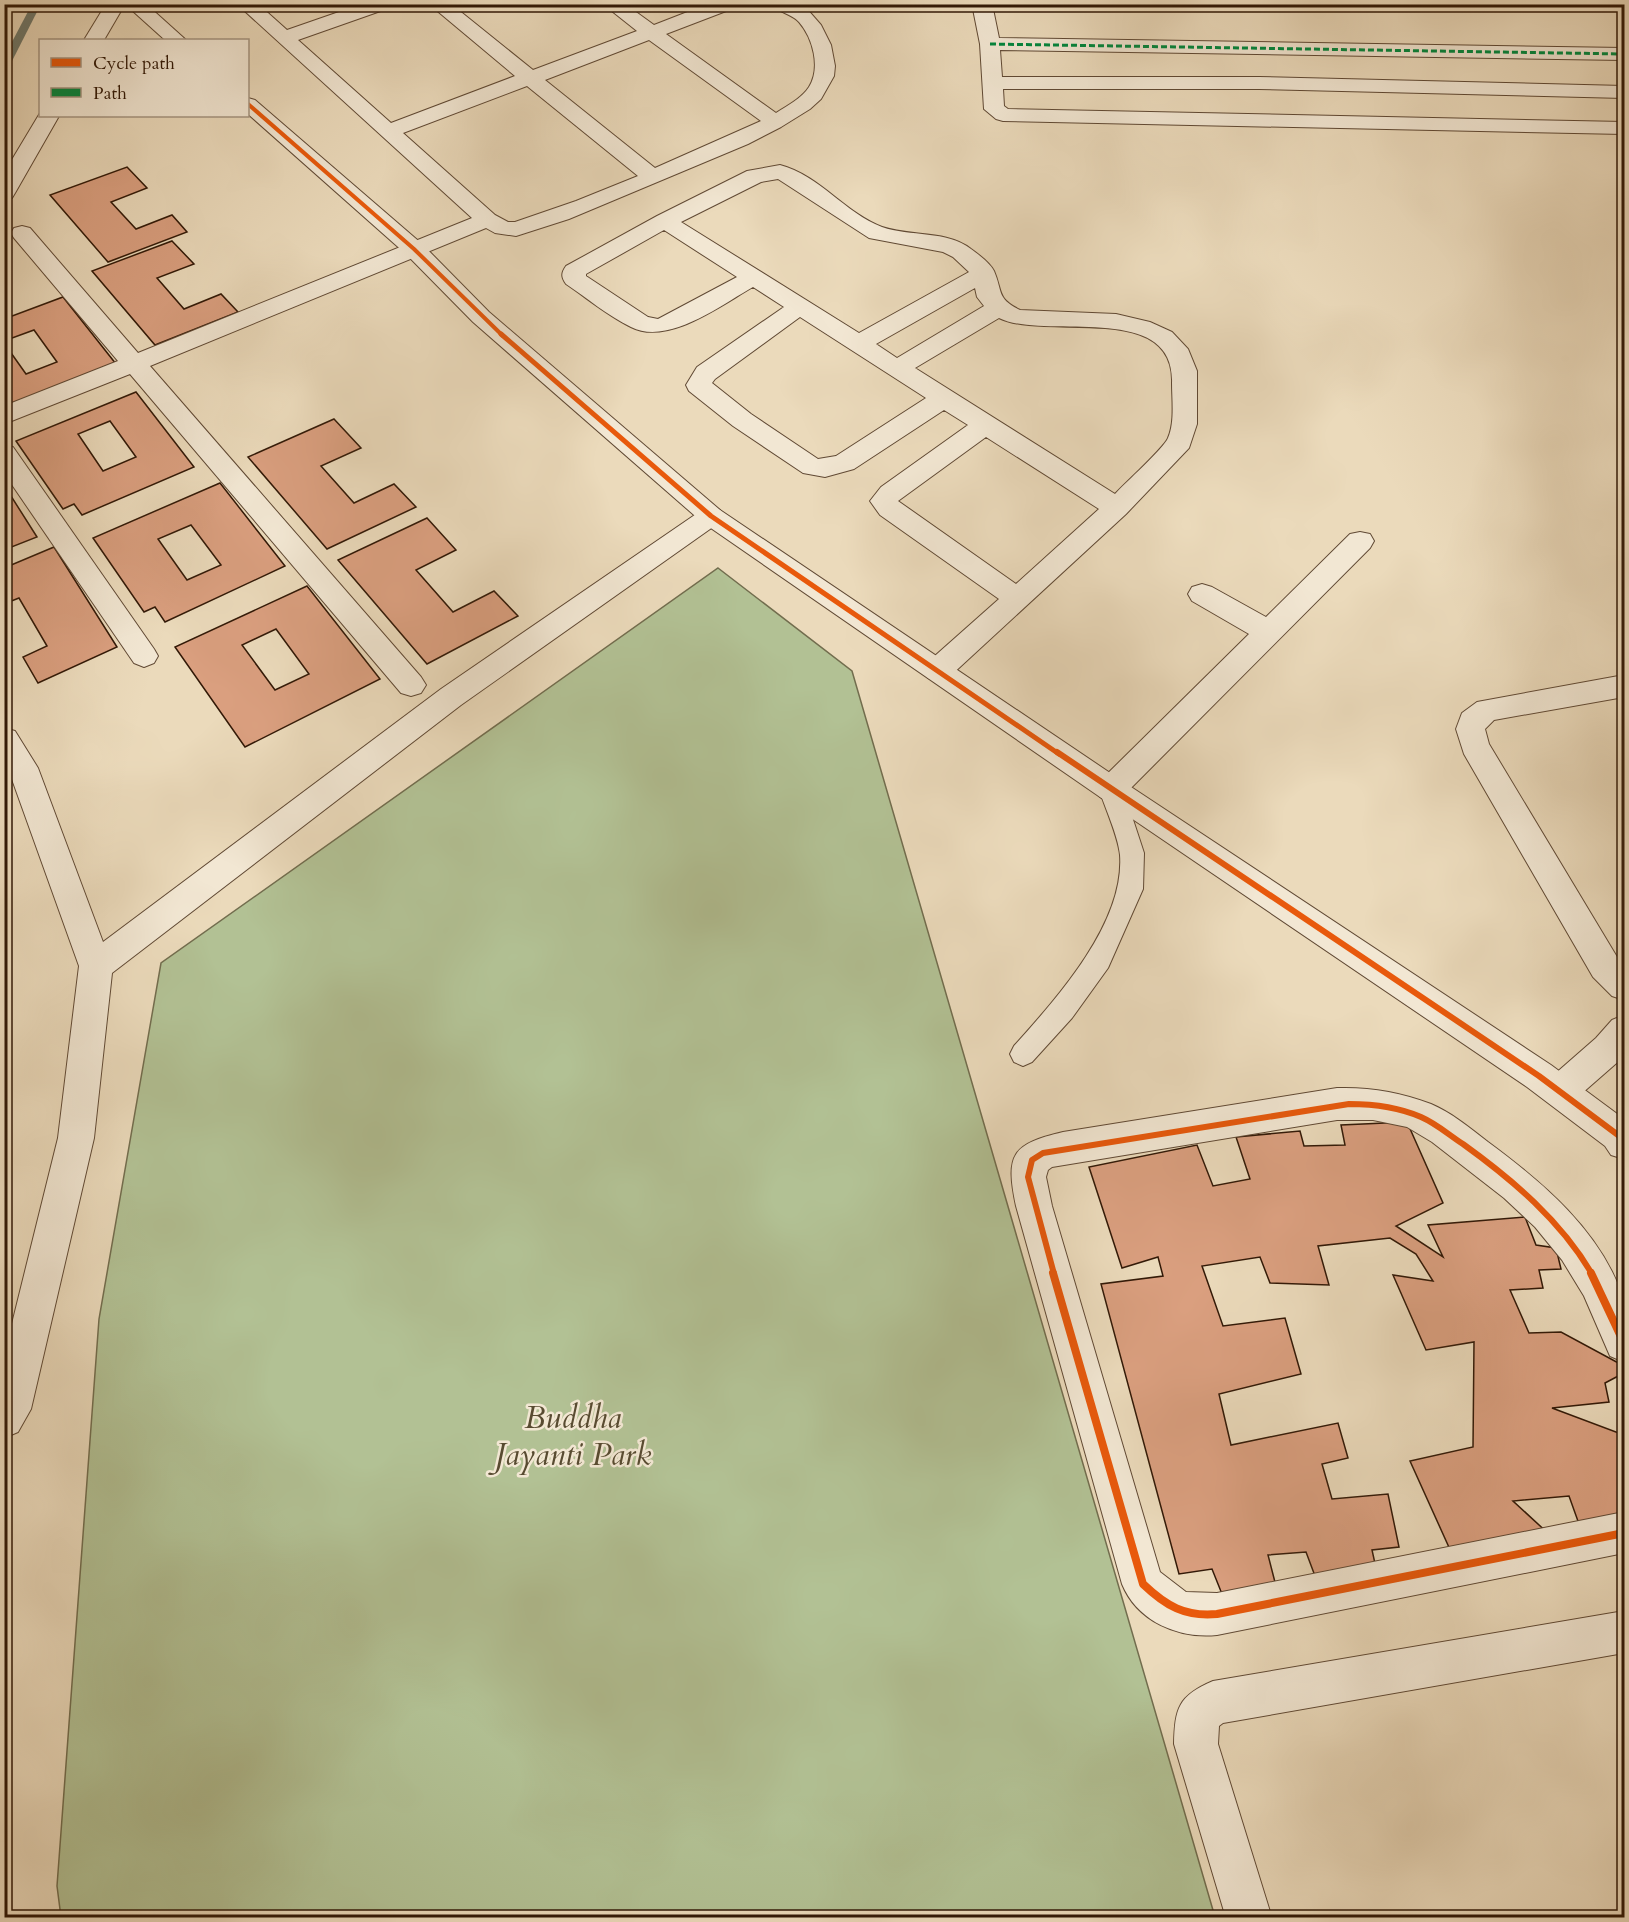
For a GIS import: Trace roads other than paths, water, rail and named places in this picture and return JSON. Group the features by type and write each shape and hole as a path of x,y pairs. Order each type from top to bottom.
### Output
{"street":[{"path":"95,39 116,4"},
{"path":"134,4 175,39"},
{"path":"246,4 487,220 503,228 516,229 653,177 745,137 800,106 815,94 824,81 825,51 804,15 781,4"},
{"path":"284,38 382,4"},
{"path":"438,4 653,177"},
{"path":"612,4 774,121"},
{"path":"389,131 530,76 727,4"},
{"path":"982,4 990,44 994,109 1003,115 1624,128"},
{"path":"990,44 1624,54"},
{"path":"993,83 1259,83 1624,92"},
{"path":"249,105 414,249 481,317 711,516 1560,1091 1622,1138"},
{"path":"4,193 48,117"},
{"path":"753,278 673,322 658,326 641,323 574,279 574,271 665,221 755,176 780,172 805,185 863,226 893,237 949,246 961,252 983,274 989,297 998,308 1016,317 1116,321 1142,327 1163,337 1176,349 1185,371 1184,424 1180,442 1117,508 938,670"},
{"path":"4,416 487,220"},
{"path":"665,221 1117,508"},
{"path":"22,233 411,685"},
{"path":"857,344 983,274"},
{"path":"799,308 706,373 698,385 742,420 812,467 825,468 845,463 944,399"},
{"path":"896,369 998,308"},
{"path":"985,424 890,493 883,501 889,509 1017,598"},
{"path":"4,453 144,656"},
{"path":"96,966 451,697 711,516"},
{"path":"1111,789 1360,541"},
{"path":"1202,594 1269,632"},
{"path":"1624,686 1486,710 1473,718 1469,729 1475,746 1605,967 1624,986"},
{"path":"4,739 23,768 96,966 76,1138 10,1409 4,1418"},
{"path":"1560,1091 1608,1049 1624,1030"},
{"path":"1624,1343 1587,1264 1559,1228 1503,1174 1455,1138 1430,1121 1396,1108 1362,1102 1337,1104 1063,1148 1042,1153 1032,1160 1028,1177 1034,1206 1143,1584 1155,1597 1174,1610 1195,1617 1217,1614 1624,1533"},
{"path":"1249,1917 1196,1744 1197,1716 1213,1703 1624,1632"}],"lane":[{"path":"1023,1054 1063,1010 1099,960 1131,889 1132,853 1111,789"}],"waterway":[{"path":"4,67 37,4"}],"park label":[{"name":"Buddha Jayanti Park","path":"573,1436"}]}
